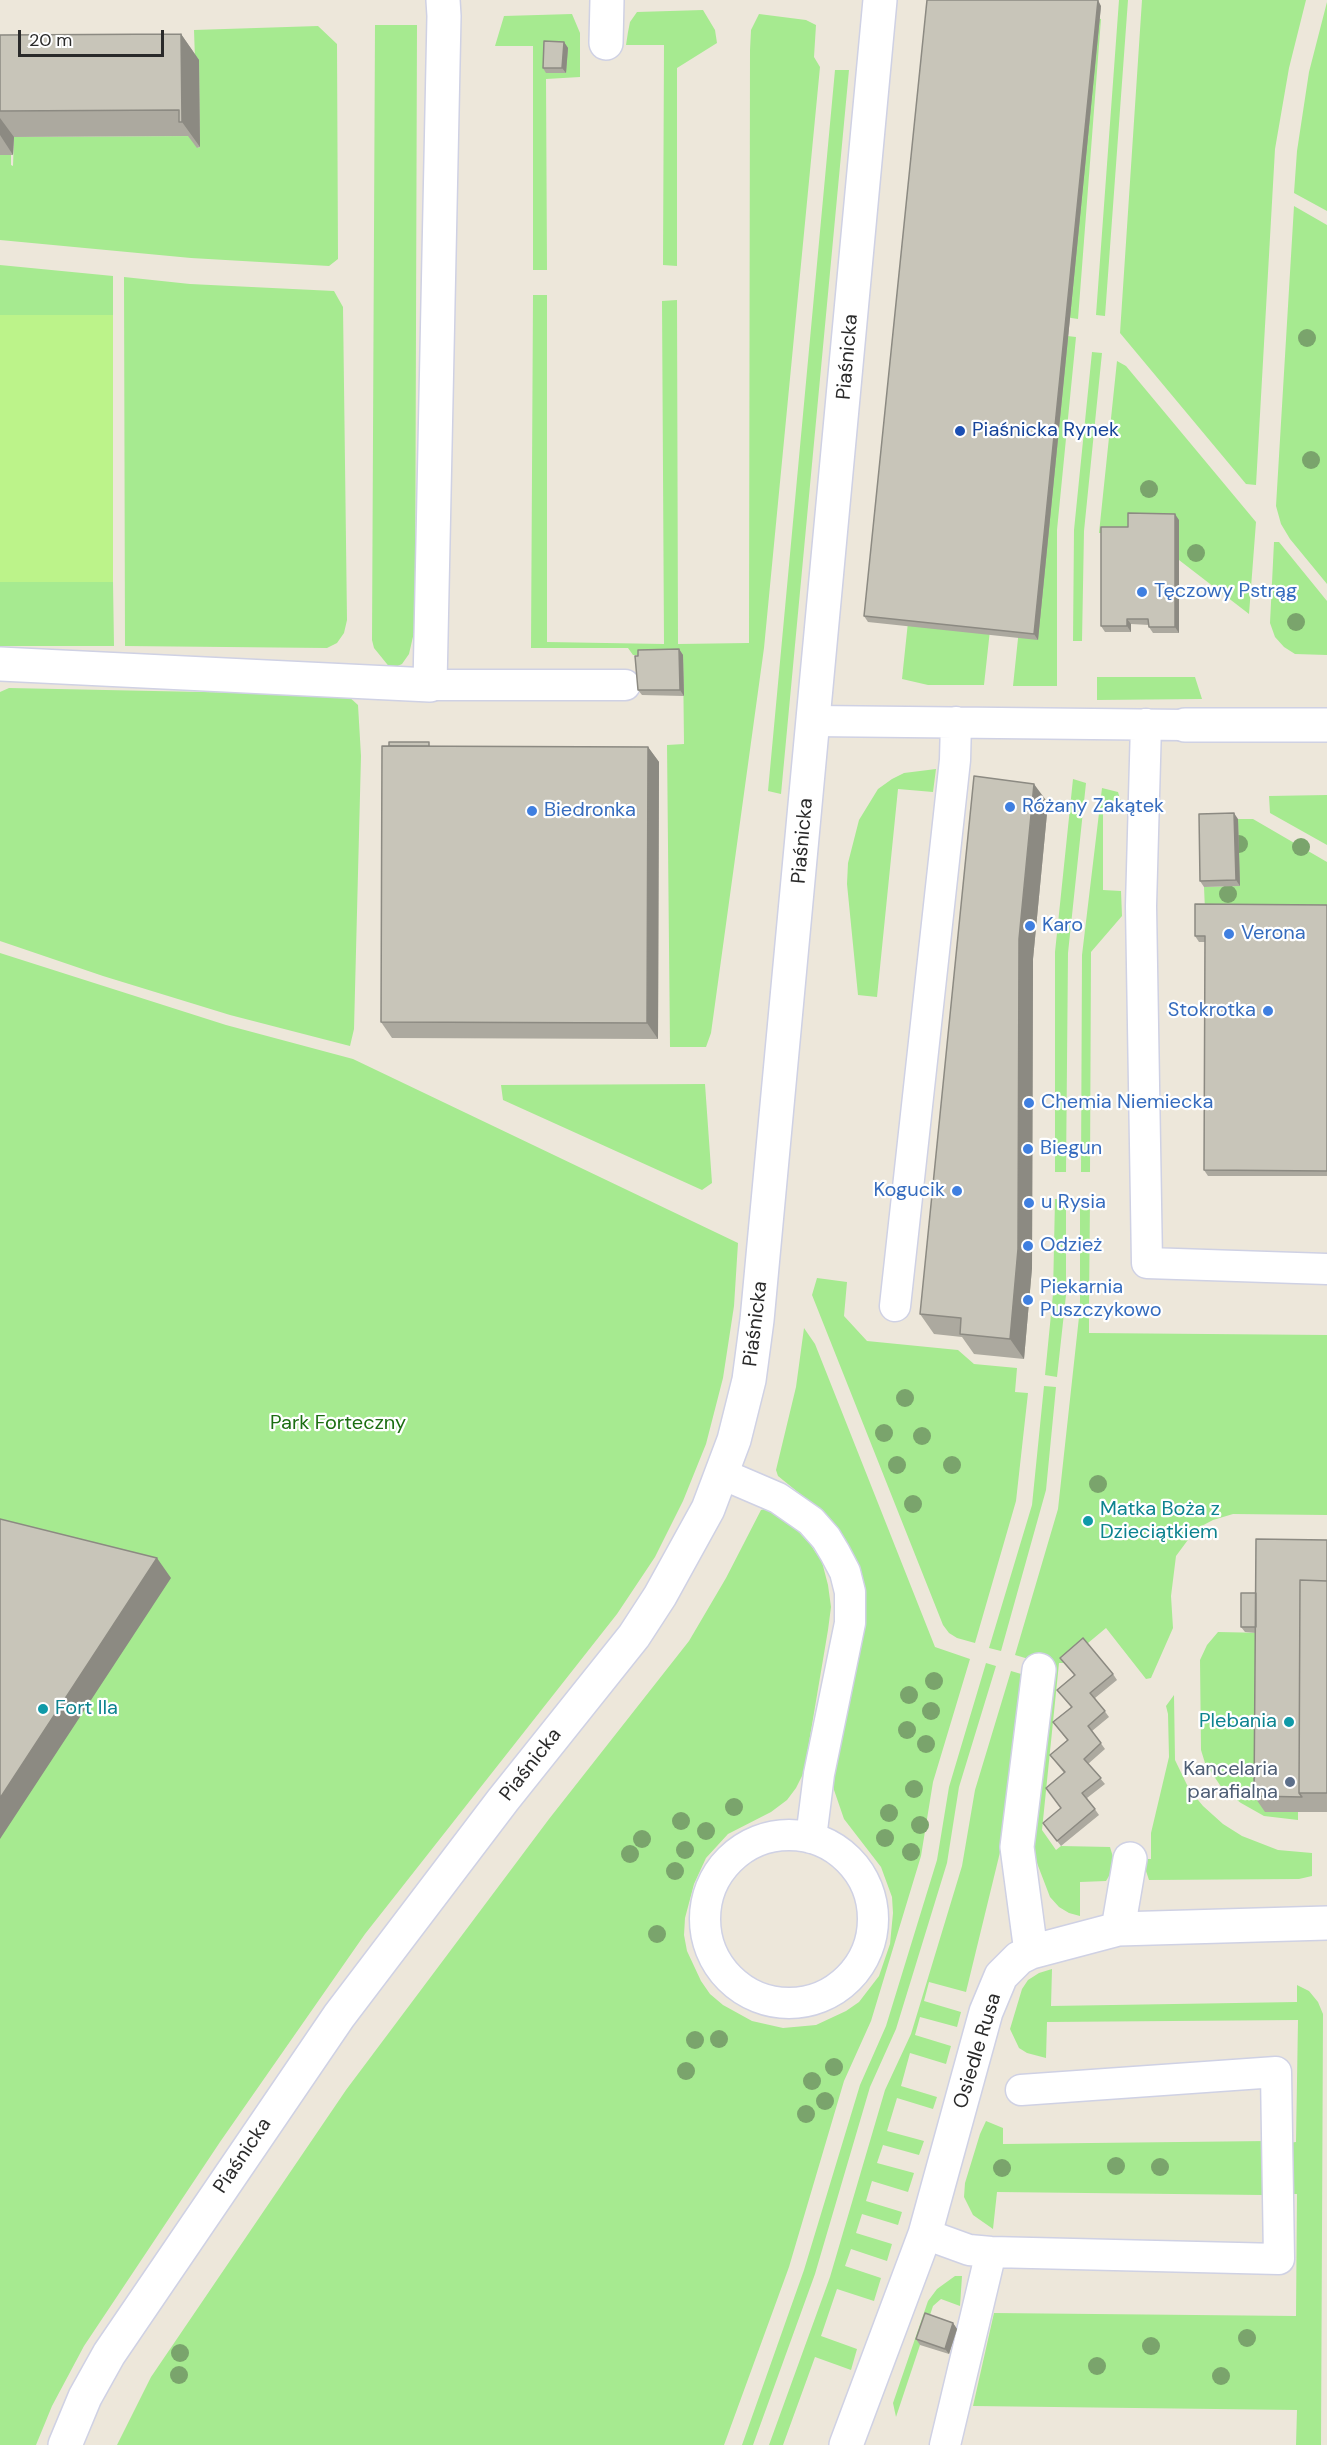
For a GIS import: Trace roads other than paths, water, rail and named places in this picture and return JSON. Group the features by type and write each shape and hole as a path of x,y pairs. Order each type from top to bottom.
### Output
{"street":[{"path":"0,664 430,685 443,0"},
{"path":"606,43 607,0"},
{"name":"Piaśnicka","path":"65,2445 85,2397 109,2354 339,2016 503,1800 634,1636 686,1553 708,1509 734,1440 749,1380 757,1320 880,0"},
{"path":"1185,725 1327,725"},
{"path":"1031,1952 1017,1847 1039,1670"},
{"path":"1118,1929 1130,1859"},
{"name":"Osiedle Rusa","path":"846,2445 925,2234 986,2012 1001,1976 1019,1958 1031,1952 1118,1929 1327,1923"}],"lane":[{"path":"430,685 625,685"},
{"path":"814,721 1185,725"},
{"path":"895,1306 954,772 956,722"},
{"path":"1146,724 1141,906 1147,1263 1327,1269"},
{"path":"722,1474 778,1498 811,1521 835,1553 845,1572 850,1592 850,1623 819,1774 811,1838"},
{"path":"786,1835 811,1838 834,1848 853,1864 862,1878 873,1909 872,1934 866,1955 855,1973 839,1987 810,2000 778,2003 747,1992 733,1982 717,1963 708,1940 705,1915 710,1890 722,1869 740,1851 762,1840 786,1835"},
{"path":"925,2234 969,2250 990,2252 1279,2259 1276,2072 1021,2090"},
{"path":"945,2445 990,2252"}],"place":[{"name":"Piaśnicka Rynek","path":"960,431"},
{"name":"Tęczowy Pstrąg","path":"1142,592"},
{"name":"Różany Zakątek","path":"1010,807"},
{"name":"Biedronka","path":"532,811"},
{"name":"Karo","path":"1030,926"},
{"name":"Verona","path":"1229,934"},
{"name":"Stokrotka","path":"1268,1011"},
{"name":"Chemia Niemiecka","path":"1029,1103"},
{"name":"Biegun","path":"1028,1149"},
{"name":"Kogucik","path":"957,1191"},
{"name":"u Rysia","path":"1029,1203"},
{"name":"Odzież","path":"1028,1246"},
{"name":"Piekarnia Puszczykowo","path":"1028,1300"},
{"name":"Matka Boża z Dzieciątkiem","path":"1088,1521"},
{"name":"Fort IIa","path":"43,1709"},
{"name":"Plebania","path":"1289,1722"},
{"name":"Kancelaria parafialna","path":"1290,1782"}],"park label":[{"name":"Park Forteczny","path":"338,1424"}]}
